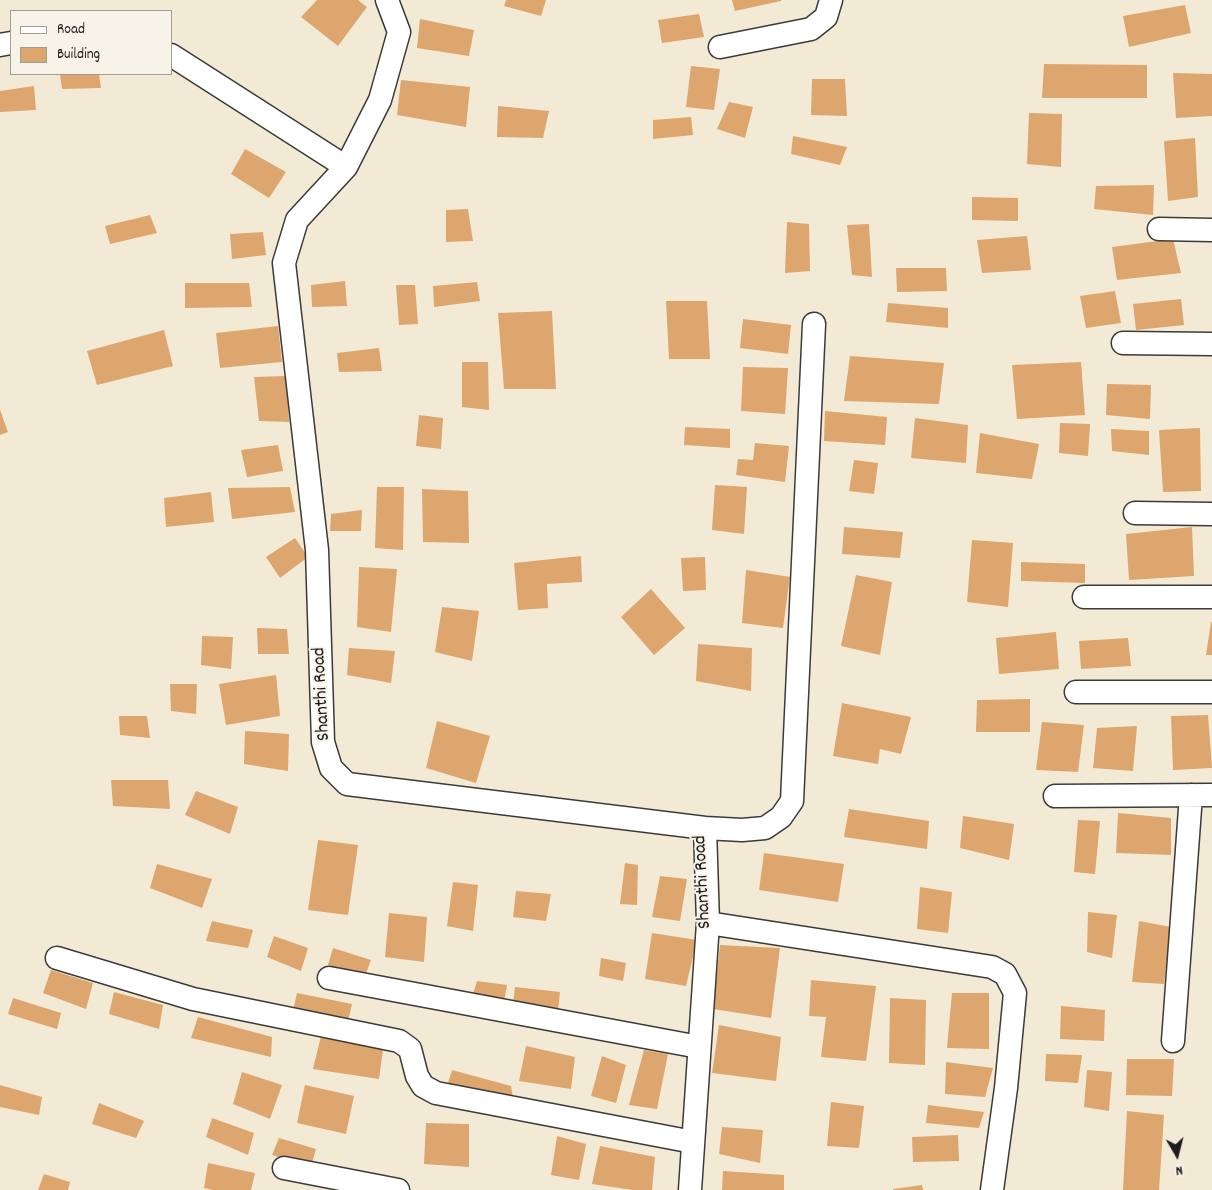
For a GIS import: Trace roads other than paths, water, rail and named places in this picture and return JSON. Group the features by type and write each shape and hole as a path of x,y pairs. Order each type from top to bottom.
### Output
{"street":[{"name":"Shanthi Road","path":"387,0 399,32 380,100 346,167 297,220 284,263 317,550 323,742 331,768 348,784 705,828 708,923 690,1190"},
{"path":"720,47 811,29 826,18 831,0"},
{"path":"172,55 346,167"},
{"path":"1159,229 1212,230"},
{"path":"705,828 742,830 765,828 781,817 792,801 814,324"},
{"path":"1123,343 1212,344"},
{"path":"1136,513 1212,514"},
{"path":"1084,597 1212,598"},
{"path":"1076,692 1212,692"},
{"path":"1055,796 1201,795 1173,1041"},
{"path":"708,923 992,968 1006,974 1015,993 1006,1088 992,1190"},
{"path":"57,958 193,999 399,1041 410,1049 416,1076 423,1086 436,1093 693,1142"},
{"path":"329,978 700,1048"},
{"path":"284,1168 398,1190"}]}
